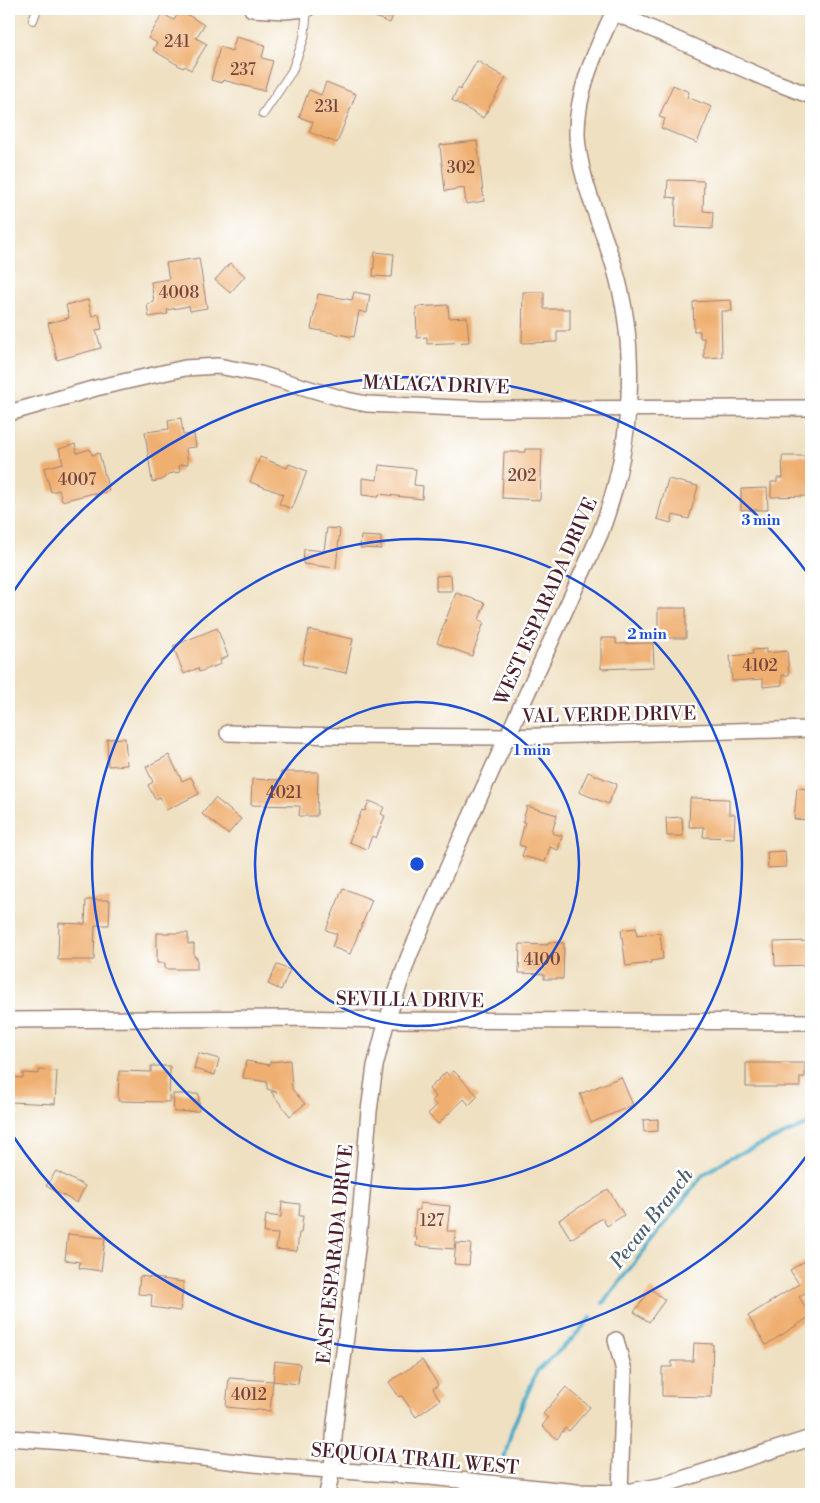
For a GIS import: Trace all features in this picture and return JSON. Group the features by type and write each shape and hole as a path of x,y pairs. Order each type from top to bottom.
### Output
{"street":[{"path":"252,9 284,11 307,9"},
{"path":"614,10 767,79 811,96"},
{"name":"WEST ESPARADA DRIVE","path":"387,1020 410,956 506,736 605,522 618,478 628,408 630,360 625,311 614,264 583,169 577,135 578,114 582,94 614,10"},
{"name":"MALAGA DRIVE","path":"9,413 96,388 185,368 216,366 260,374 367,404 481,409 811,408"},
{"name":"VAL VERDE DRIVE","path":"228,733 350,736 506,736 811,729"},
{"name":"SEVILLA DRIVE","path":"9,1020 289,1018 811,1022"},
{"name":"EAST ESPARADA DRIVE","path":"327,1494 332,1470 358,1241 370,1102 375,1066 387,1020"},
{"path":"616,1340 624,1371 620,1493"},
{"name":"SEQUOIA TRAIL WEST","path":"9,1438 74,1443 272,1466 430,1477 577,1492 620,1493 660,1486 811,1438"}],"lane":[{"path":"33,20 37,9"},
{"path":"263,114 292,71 304,38 307,9"}],"building":[{"path":"355,9 396,9 390,23"},
{"path":"180,10 204,25 196,38 207,44 191,70 185,66 183,68 153,50 157,43 148,38 163,14 174,20"},
{"path":"236,37 265,45 262,58 273,61 264,91 223,80 222,83 211,80 220,47 232,51"},
{"path":"477,61 506,78 483,118 452,100"},
{"path":"326,82 356,94 337,143 309,132 313,122 299,117 309,90 321,95"},
{"path":"673,85 689,92 687,97 712,107 697,143 661,128 665,119 659,117"},
{"path":"477,141 484,201 466,204 464,188 445,191 440,145"},
{"path":"668,180 704,181 703,211 713,212 712,229 675,227 676,198 667,197"},
{"path":"375,252 394,254 392,277 373,276"},
{"path":"199,258 207,308 190,311 189,306 167,310 168,314 149,317 147,304 154,302 151,282 169,279 166,263"},
{"path":"230,263 245,276 230,293 215,280"},
{"path":"354,292 370,295 367,313 359,311 354,337 311,329 318,294 352,300"},
{"path":"523,292 544,292 544,309 570,309 570,331 557,331 557,342 522,343"},
{"path":"88,300 92,316 99,314 102,329 96,330 101,348 57,360 48,323 69,318 66,305"},
{"path":"731,300 732,311 721,311 722,357 704,358 704,338 700,338 700,331 694,331 693,302"},
{"path":"448,305 449,318 467,317 469,342 427,344 427,337 417,338 416,307"},
{"path":"181,418 183,435 194,434 196,447 186,448 188,464 179,465 180,472 168,474 162,480 152,482 145,432 169,429 168,420"},
{"path":"75,444 77,453 90,449 92,455 99,453 109,491 62,501 59,490 51,492 44,468 63,463 59,449"},
{"path":"525,449 542,449 540,500 502,498 504,452 525,452"},
{"path":"782,456 811,456 811,494 807,494 807,496 771,497 771,482 777,482 777,478 783,478"},
{"path":"260,457 287,468 289,464 307,471 292,509 279,504 283,494 250,482"},
{"path":"379,465 416,469 414,485 423,486 422,499 379,494 379,497 362,495 362,478 377,480"},
{"path":"668,479 698,486 689,519 673,515 671,523 657,519"},
{"path":"767,488 768,510 741,510 741,489"},
{"path":"327,528 340,529 336,568 303,564 304,549 324,551"},
{"path":"361,536 381,537 381,549 360,548"},
{"path":"451,575 452,591 436,591 436,576"},
{"path":"456,593 485,603 479,620 484,622 472,656 437,643"},
{"path":"658,608 686,608 686,638 658,638"},
{"path":"217,628 228,656 220,660 221,664 199,672 198,668 184,674 173,646"},
{"path":"309,630 353,639 346,673 302,664"},
{"path":"601,638 616,638 616,644 653,643 654,667 601,669"},
{"path":"766,649 766,653 787,651 789,675 782,675 782,685 763,687 763,679 732,681 730,656 753,654 752,650"},
{"path":"125,738 127,765 108,766 107,739"},
{"path":"169,755 182,781 191,777 199,794 166,810 160,797 155,799 148,785 153,782 146,767"},
{"path":"281,772 318,772 317,816 299,816 300,806 251,805 252,779 281,780"},
{"path":"588,772 617,784 608,804 579,792"},
{"path":"797,788 811,789 811,820 794,819"},
{"path":"215,798 241,819 228,834 202,814"},
{"path":"690,798 729,799 729,814 735,814 734,838 703,837 704,827 689,827"},
{"path":"369,801 384,807 381,814 385,816 376,838 372,836 367,849 349,842 362,810 365,811"},
{"path":"527,806 557,815 552,833 562,836 558,850 550,847 545,862 522,856 525,847 519,845"},
{"path":"682,817 683,836 667,836 666,818"},
{"path":"785,851 786,867 768,868 767,852"},
{"path":"343,888 372,900 350,954 332,947 337,934 326,930"},
{"path":"86,900 110,900 109,925 95,925 94,960 58,960 59,923 85,924"},
{"path":"636,928 637,936 660,933 663,959 651,961 651,963 626,966 621,930"},
{"path":"157,933 188,933 188,944 194,944 194,957 197,957 197,969 165,969 165,963 157,963"},
{"path":"811,941 811,965 775,966 774,942"},
{"path":"548,942 564,943 563,979 544,979 544,974 519,973 520,944 548,945"},
{"path":"277,965 290,970 281,990 268,984"},
{"path":"198,1053 219,1059 215,1075 194,1069"},
{"path":"290,1060 292,1089 305,1104 290,1116 271,1092 277,1092 267,1089 267,1082 243,1078 246,1061 270,1065 270,1062"},
{"path":"746,1063 805,1063 805,1077 800,1077 800,1087 746,1087"},
{"path":"151,1066 170,1066 169,1102 118,1101 119,1071 151,1072"},
{"path":"39,1070 57,1071 55,1104 9,1102 9,1077 23,1078 23,1073 39,1074"},
{"path":"454,1071 478,1096 469,1105 464,1099 438,1124 428,1114 437,1105 432,1101 436,1097 429,1089 446,1072 449,1076"},
{"path":"621,1077 633,1105 591,1123 580,1094"},
{"path":"173,1094 199,1094 199,1111 174,1112"},
{"path":"658,1119 658,1131 644,1132 643,1120"},
{"path":"56,1171 85,1186 77,1203 46,1186"},
{"path":"608,1189 624,1215 607,1226 602,1218 571,1239 559,1220"},
{"path":"282,1202 300,1204 299,1216 303,1216 297,1251 276,1249 278,1234 264,1233 266,1215 281,1217"},
{"path":"420,1203 450,1206 447,1231 456,1231 454,1249 416,1246 417,1237 414,1237 416,1210 420,1210"},
{"path":"68,1234 105,1238 101,1271 79,1268 80,1262 65,1260"},
{"path":"456,1243 471,1244 469,1265 454,1264"},
{"path":"805,1261 811,1271 811,1289 799,1297 811,1316 766,1345 748,1316 799,1284 790,1270"},
{"path":"140,1276 184,1282 180,1311 151,1307 152,1295 138,1294"},
{"path":"651,1289 665,1300 649,1322 634,1312"},
{"path":"694,1343 713,1344 711,1397 662,1396 662,1367 672,1367 672,1361 693,1361"},
{"path":"422,1360 438,1385 433,1389 440,1400 416,1417 402,1396 399,1397 389,1382"},
{"path":"275,1361 300,1364 298,1384 273,1381"},
{"path":"229,1378 273,1381 270,1411 226,1407"},
{"path":"566,1387 590,1407 569,1431 565,1428 557,1439 542,1426 548,1418 543,1414"}],"waterway":[{"name":"Pecan Branch","path":"603,1303 703,1175 729,1158 811,1123"},
{"name":"Pecan Branch","path":"500,1474 512,1429 537,1371 573,1338 591,1317"}]}
